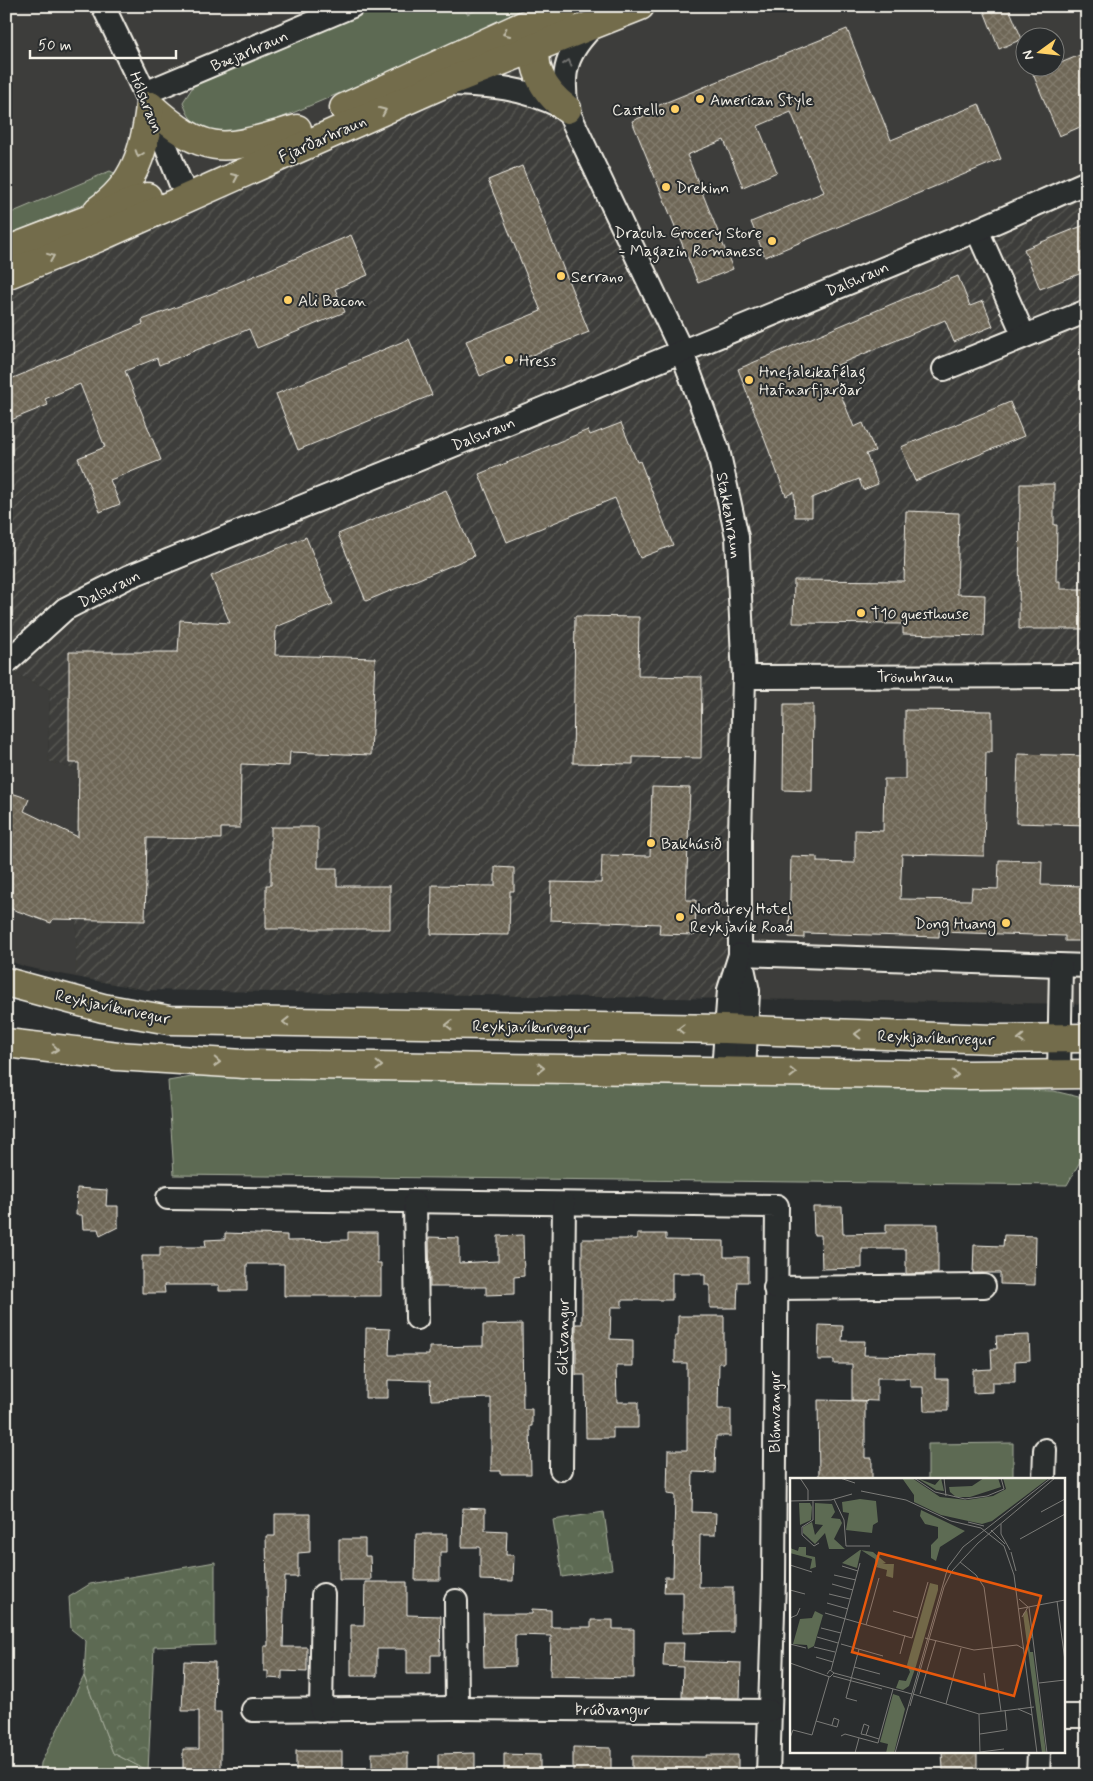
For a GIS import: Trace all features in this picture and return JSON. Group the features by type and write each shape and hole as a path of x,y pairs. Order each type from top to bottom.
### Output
{"main road":[{"name":"Fjarðarhraun","path":"6,251 75,225 185,190 297,129 566,6"},
{"name":"Fjarðarhraun","path":"6,275 185,190 443,84 535,50 585,16 640,6"},
{"path":"535,50 536,64 547,91 567,110"},
{"path":"147,100 173,128 202,143 219,147 238,146 297,129"},
{"path":"75,225 108,203 124,189 135,167 148,128 147,100"},
{"name":"Reykjavíkurvegur","path":"6,982 103,1008 169,1020 736,1030 994,1039 1087,1038"},
{"path":"6,1043 118,1056 244,1064 734,1072 1087,1074"}],"street":[{"name":"Hólshraun","path":"103,6 147,100 185,190"},
{"name":"Bæjarhraun","path":"147,100 352,6"},
{"name":"Stakkahraun","path":"585,16 578,40 570,54 565,73 567,110 681,350 718,450 737,537 744,677 740,802 740,954 748,990 736,1030 734,1072"},
{"path":"443,84 504,86 533,94 567,110"},
{"name":"Dalshraun","path":"6,663 65,609 128,577 976,230 1087,182"},
{"path":"976,230 1024,336"},
{"path":"944,368 1087,311"},
{"name":"Trönuhraun","path":"744,677 1087,676"},
{"path":"740,954 1087,966"},
{"path":"1060,1074 1061,966"},
{"path":"168,1198 564,1204"},
{"path":"415,1203 417,1318"},
{"name":"Blómvangur","path":"564,1204 777,1206 774,1579 768,1775"},
{"name":"Glitvangur","path":"560,1470 564,1204"},
{"path":"775,1288 984,1286"},
{"path":"1044,1478 1045,1450"},
{"path":"321,1710 323,1595"},
{"path":"456,1601 456,1708"},
{"name":"Þrúðvangur","path":"253,1710 456,1708 769,1711"},
{"path":"1066,1716 1087,1716"},
{"path":"1038,1775 1039,1754"}],"shaded area":[{"path":"6,6 1087,6 1087,182 679,355 6,262"},
{"path":"538,32 679,355 1087,182 1087,674 748,674 741,999 146,990 76,977 77,770 48,761 50,690 6,669 6,262"},
{"path":"6,669 50,690 48,761 77,770 76,977 26,967 6,960"},
{"path":"747,674 1087,674 1087,1004 741,999"}],"green space":[{"path":"380,6 464,6 467,14 486,6 545,6 236,137 209,131 191,119 183,102 196,82"},
{"path":"110,171 121,176 107,194 6,236 6,215"},
{"path":"215,1073 515,1076 1054,1091 1087,1099 1087,1149 1067,1185 174,1175 168,1081"},
{"path":"1013,1443 1013,1478 928,1478 928,1444"},
{"path":"604,1512 612,1569 562,1577 553,1520"},
{"path":"215,1562 215,1645 154,1647 148,1771 113,1753 84,1676 86,1641 71,1629 69,1597 90,1584"},
{"path":"84,1676 113,1753 148,1771 140,1775 40,1775 41,1763"}],"building":[{"path":"982,6 1008,6 1017,28 1016,42 999,49"},
{"path":"847,29 891,140 979,104 1001,159 765,257 751,222 824,192 791,112 758,126 777,172 743,187 724,140 687,155 733,269 698,283 632,121 658,110 657,106"},
{"path":"1087,52 1087,124 1059,136 1035,78 1066,78 1066,61"},
{"path":"522,166 589,332 480,376 466,341 541,311 488,180"},
{"path":"1087,224 1087,271 1040,289 1024,249"},
{"path":"351,235 368,275 335,289 345,312 257,348 249,329 159,365 157,358 125,371 161,460 110,480 120,504 100,512 78,458 105,447 80,384 45,399 48,405 6,422 6,381 143,324 142,320 211,294"},
{"path":"958,276 970,306 983,301 993,326 954,342 945,320 830,368 854,427 863,423 875,451 866,454 878,484 863,490 859,479 812,498 812,517 795,517 794,492 786,496 738,369"},
{"path":"409,339 432,395 298,450 276,394"},
{"path":"1010,402 1024,436 915,481 901,447"},
{"path":"621,423 637,462 640,461 673,545 640,558 615,498 507,542 479,474 588,430 590,435"},
{"path":"1020,484 1054,484 1054,525 1057,525 1056,581 1060,581 1060,589 1087,589 1087,629 1019,629"},
{"path":"446,490 474,556 366,601 338,534"},
{"path":"906,511 959,513 957,594 985,595 984,636 903,634 903,624 793,623 794,580 904,581"},
{"path":"306,537 333,604 276,627 275,655 375,658 371,755 290,752 289,766 241,764 240,828 221,828 221,839 147,838 145,921 53,919 51,923 6,907 6,791 29,799 24,811 78,837 79,763 69,763 69,652 178,652 180,620 230,623 211,576"},
{"path":"575,616 639,617 638,676 702,677 701,758 633,757 633,764 573,763"},
{"path":"784,704 813,704 812,791 783,790"},
{"path":"905,710 992,711 992,752 986,752 984,856 902,854 900,899 971,900 972,888 998,889 999,860 1042,861 1041,885 1087,886 1087,941 1065,941 1065,936 939,932 939,937 804,933 804,938 789,937 791,856 817,857 817,862 855,863 855,830 883,831 884,779 905,779"},
{"path":"1018,754 1087,756 1087,825 1016,823"},
{"path":"652,787 690,788 686,900 696,900 695,935 659,934 660,924 550,920 551,882 601,883 602,855 650,856"},
{"path":"271,827 318,827 318,868 337,868 337,886 390,886 390,929 266,929 266,885 271,885"},
{"path":"495,867 514,868 514,891 510,891 509,935 431,934 432,885 495,886"},
{"path":"77,1188 107,1190 106,1206 118,1206 118,1227 100,1236 98,1229 83,1229 82,1215 76,1215"},
{"path":"813,1207 842,1207 843,1234 886,1233 886,1224 938,1224 938,1273 906,1274 906,1249 862,1249 862,1268 822,1269 821,1235 814,1235"},
{"path":"348,1232 377,1232 377,1263 381,1263 381,1296 284,1296 284,1264 247,1264 247,1291 219,1291 219,1285 164,1285 165,1293 142,1293 142,1256 160,1256 160,1247 206,1247 205,1240 225,1239 225,1233 287,1235 287,1241 348,1240"},
{"path":"637,1234 666,1234 666,1240 724,1241 724,1257 748,1257 748,1282 738,1282 737,1308 710,1308 710,1285 705,1285 705,1275 702,1275 702,1273 672,1273 672,1300 622,1300 622,1307 611,1307 610,1339 633,1340 633,1366 616,1366 617,1402 638,1402 638,1428 613,1428 613,1438 586,1438 585,1375 576,1375 576,1324 582,1324 582,1239 637,1239"},
{"path":"523,1235 524,1276 514,1277 514,1294 486,1295 486,1287 430,1287 429,1237 459,1238 459,1263 498,1261 498,1236"},
{"path":"1004,1235 1036,1236 1035,1285 1000,1284 1000,1273 973,1273 974,1245 1003,1246"},
{"path":"678,1316 724,1316 724,1363 719,1363 718,1409 731,1409 731,1436 716,1436 715,1473 693,1472 692,1512 716,1513 715,1535 700,1535 699,1587 733,1587 733,1632 683,1633 683,1592 664,1592 665,1577 673,1577 675,1495 667,1494 668,1450 687,1450 687,1363 675,1363 675,1336 678,1336"},
{"path":"522,1324 523,1409 532,1409 532,1426 530,1426 531,1474 500,1474 500,1471 491,1471 491,1398 431,1400 430,1381 388,1380 388,1398 365,1398 366,1328 390,1329 389,1355 429,1355 429,1347 483,1346 483,1325"},
{"path":"819,1325 843,1326 842,1341 865,1341 864,1355 935,1356 935,1379 948,1379 948,1411 924,1411 923,1387 910,1387 910,1378 877,1378 877,1401 852,1400 852,1364 834,1364 834,1360 818,1360"},
{"path":"1029,1335 1030,1360 1015,1361 1015,1382 992,1382 992,1392 973,1393 973,1370 992,1369 991,1349 997,1349 996,1336"},
{"path":"818,1400 865,1401 865,1458 872,1458 872,1478 819,1478"},
{"path":"463,1508 485,1509 485,1530 507,1531 506,1555 514,1555 513,1581 480,1580 480,1547 462,1547"},
{"path":"275,1514 310,1514 310,1552 298,1553 298,1577 285,1577 283,1647 307,1647 307,1672 282,1671 282,1679 268,1678 268,1671 264,1671 264,1646 268,1646 266,1536 275,1536"},
{"path":"416,1534 447,1534 447,1552 440,1552 440,1580 415,1580"},
{"path":"339,1539 365,1539 365,1556 370,1556 371,1580 339,1580"},
{"path":"365,1582 407,1582 407,1615 441,1616 440,1655 431,1655 431,1674 407,1674 407,1649 377,1649 377,1676 351,1676 351,1625 364,1625"},
{"path":"532,1609 551,1610 551,1627 591,1627 591,1620 613,1620 613,1629 634,1629 634,1678 550,1676 551,1636 515,1635 515,1666 484,1667 483,1614 532,1614"},
{"path":"664,1643 684,1643 683,1661 741,1663 740,1698 682,1697 683,1667 663,1666"},
{"path":"184,1661 215,1662 214,1712 221,1712 221,1775 183,1775 183,1749 199,1749 199,1711 182,1711"},
{"path":"573,1747 611,1748 611,1770 597,1770 597,1775 573,1775"},
{"path":"296,1751 342,1751 342,1775 296,1775"},
{"path":"372,1753 408,1753 408,1775 372,1775"},
{"path":"475,1753 475,1775 438,1775 438,1754"},
{"path":"504,1754 540,1755 540,1775 504,1775"},
{"path":"942,1754 977,1754 977,1769 943,1770"},
{"path":"706,1755 738,1755 738,1775 632,1775 632,1756 706,1757"}],"place":[{"name":"American Style","path":"700,99"},
{"name":"Castello","path":"675,109"},
{"name":"Drekinn","path":"666,187"},
{"name":"Dracula Grocery Store - Magazin Romanesc","path":"772,241"},
{"name":"Serrano","path":"561,276"},
{"name":"Ali Bacon","path":"288,300"},
{"name":"Hress","path":"509,360"},
{"name":"Hnefaleikafélag Hafnarfjarðar","path":"749,380"},
{"name":"T10 guesthouse","path":"861,613"},
{"name":"Bakhúsið","path":"651,843"},
{"name":"Norðurey Hotel Reykjavík Road","path":"680,917"},
{"name":"Dong Huang","path":"1006,923"}]}
